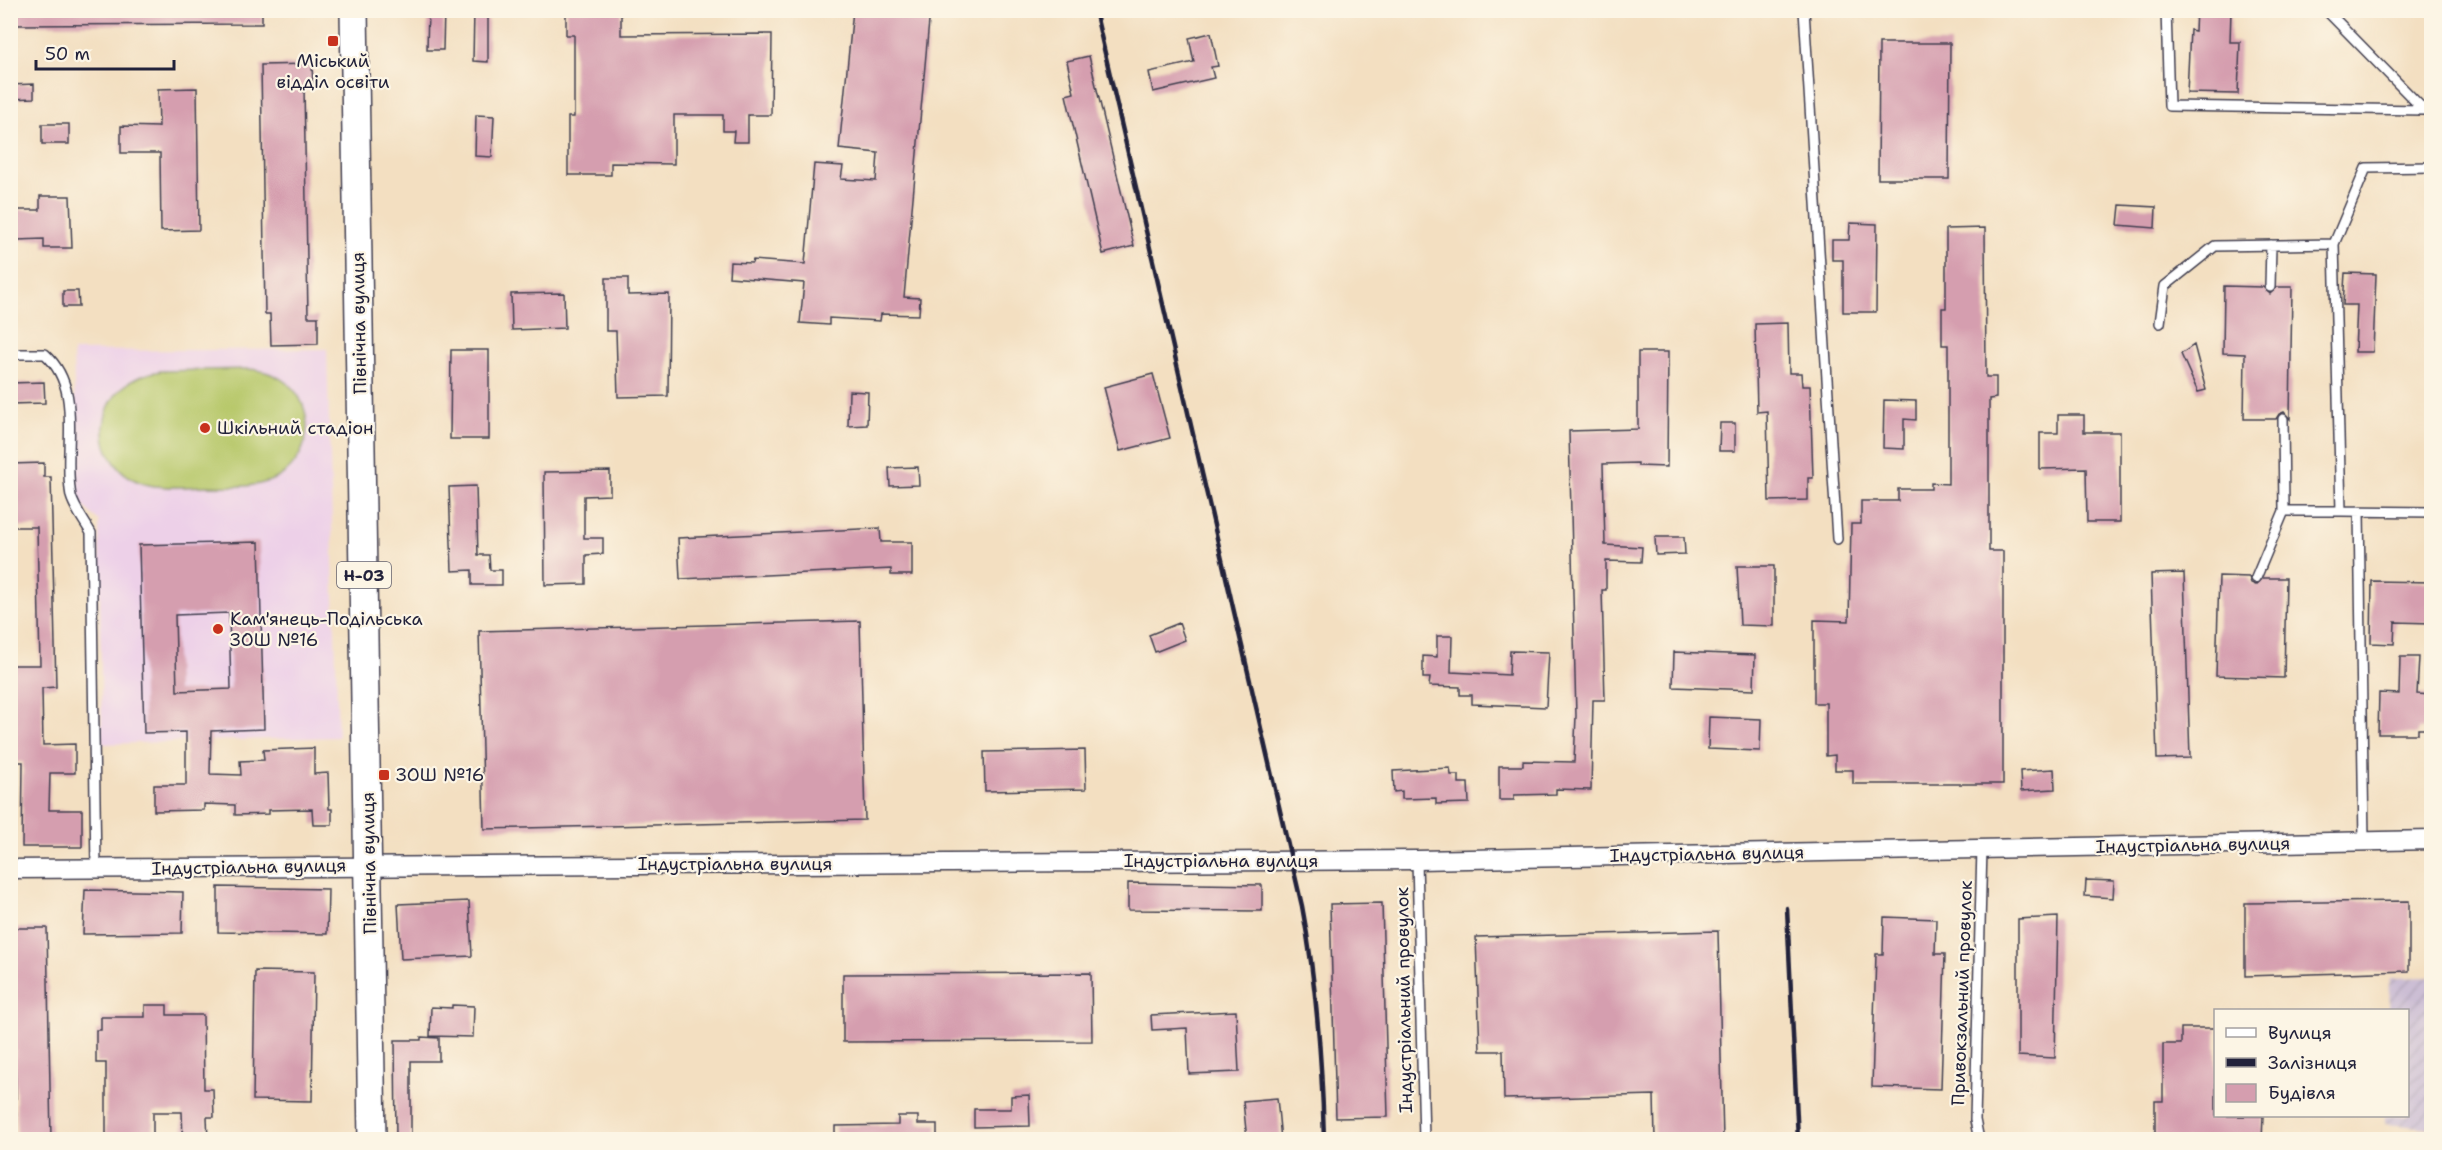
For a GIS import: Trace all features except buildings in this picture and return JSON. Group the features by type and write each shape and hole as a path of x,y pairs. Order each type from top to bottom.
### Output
{"main road":[{"name":"Північна вулиця","path":"354,10 372,1140"}],"street":[{"name":"Індустріальна вулиця","path":"10,869 1417,860 2432,840"}],"lane":[{"path":"1804,10 1837,539"},
{"path":"2166,10 2169,106 2428,110"},
{"path":"2326,10 2428,110"},
{"path":"2341,511 2334,243 2366,168 2432,168"},
{"path":"2160,323 2165,286 2215,246 2334,243"},
{"path":"2270,287 2271,245"},
{"path":"10,354 45,354 55,363 65,381 71,498 91,533 96,868"},
{"path":"2256,578 2284,511 2283,419"},
{"path":"2284,511 2432,512"},
{"path":"2359,511 2364,842"},
{"name":"Привокзальний провулок","path":"1979,1140 1975,1120 1982,848"},
{"name":"Індустріальний провулок","path":"1417,860 1424,1140"}],"shaded area":[{"name":"Кам'янець-Подільська ЗОШ №16","path":"327,349 338,737 102,744 99,521 84,507 78,495 73,351"},
{"path":"2431,977 2431,1128 2385,1124 2385,1117 2409,1117 2409,1009 2389,1009 2390,978"}],"green space":[{"name":"Шкільний стадіон","path":"249,369 266,372 281,379 294,390 303,405 307,430 305,442 301,453 286,472 275,479 250,486 169,487 132,479 113,460 108,452 105,439 106,415 115,396 130,382 161,371"}],"railway":[{"path":"1095,10 1302,906 1318,1023 1324,1140"},
{"path":"1787,908 1798,1140"}],"place":[{"name":"Міський відділ освіти","path":"333,41"},
{"name":"Шкільний стадіон","path":"205,428"},
{"name":"Кам'янець-Подільська ЗОШ №16","path":"218,629"},
{"name":"ЗОШ №16","path":"384,775"}]}
